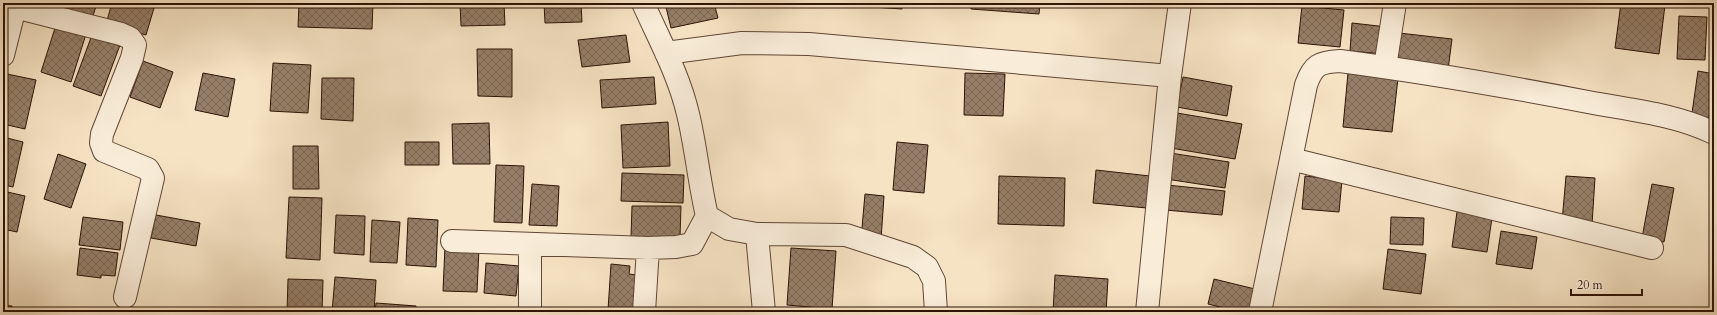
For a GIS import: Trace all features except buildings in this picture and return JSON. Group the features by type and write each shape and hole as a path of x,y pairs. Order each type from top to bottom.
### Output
{"street":[{"path":"452,241 648,248 676,247 692,244 707,216 700,187 688,114 674,70 643,3"},
{"path":"1147,312 1170,76 1180,3"},
{"path":"1385,67 1395,3"},
{"path":"3,55 16,5 121,34 130,38 135,45 132,58 102,134 101,143 104,151 148,170 153,178 125,297"},
{"path":"666,53 742,43 809,44 1170,76"},
{"path":"1260,312 1306,85 1310,71 1323,62 1340,61 1497,85 1650,114 1698,125 1714,133"},
{"path":"1291,159 1652,248"},
{"path":"707,216 729,229 757,234 846,235 912,257 927,267 934,281 936,312"},
{"path":"757,234 764,312"},
{"path":"530,244 530,312"},
{"path":"644,312 648,248"}]}
